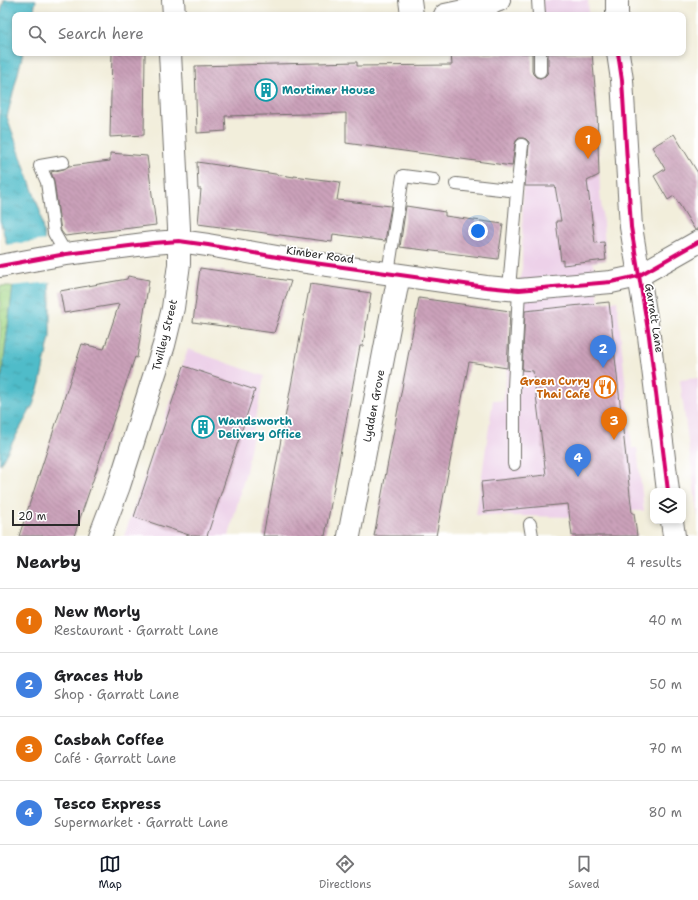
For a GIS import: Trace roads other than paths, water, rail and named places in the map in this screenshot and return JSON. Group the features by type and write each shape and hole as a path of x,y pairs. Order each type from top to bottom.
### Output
{"street":[{"path":"173,0 174,12"},
{"path":"410,0 412,12"},
{"path":"459,12 487,6 499,0"},
{"path":"617,0 617,12"},
{"name":"Twilley Street","path":"100,536 119,486 164,345 173,308 179,264 179,241 170,56"},
{"name":"Garratt Lane","path":"618,56 622,80 631,227 648,330 668,488"},
{"name":"Kimber Road","path":"1,266 60,256 179,241 300,261 514,290 611,282 638,276 698,242"},
{"name":"Lydden Grove","path":"349,536 394,274"},
{"path":"672,524 674,536"}],"lane":[{"path":"538,0 539,12"},
{"path":"540,56 540,71"},
{"path":"514,464 514,290 517,191 522,145"},
{"path":"60,256 54,233 47,182 40,166 63,162"},
{"path":"394,274 403,176 434,180"},
{"path":"456,184 517,191"}],"water":[{"path":"4,0 36,0 34,12 12,12 12,56 22,56 7,117 40,211 51,282 49,282 50,337 40,383 33,405 0,465 0,380 2,375 13,286 7,245 0,220 0,16"}],"place":[{"name":"Mortimer House","path":"266,90"},
{"name":"New Morly","path":"588,159"},
{"name":"Graces Hub","path":"603,368"},
{"name":"Green Curry Thai Cafe","path":"605,387"},
{"name":"Wandsworth Delivery Office","path":"203,427"},
{"name":"Casbah Coffee","path":"614,440"},
{"name":"Tesco Express","path":"578,477"}]}
